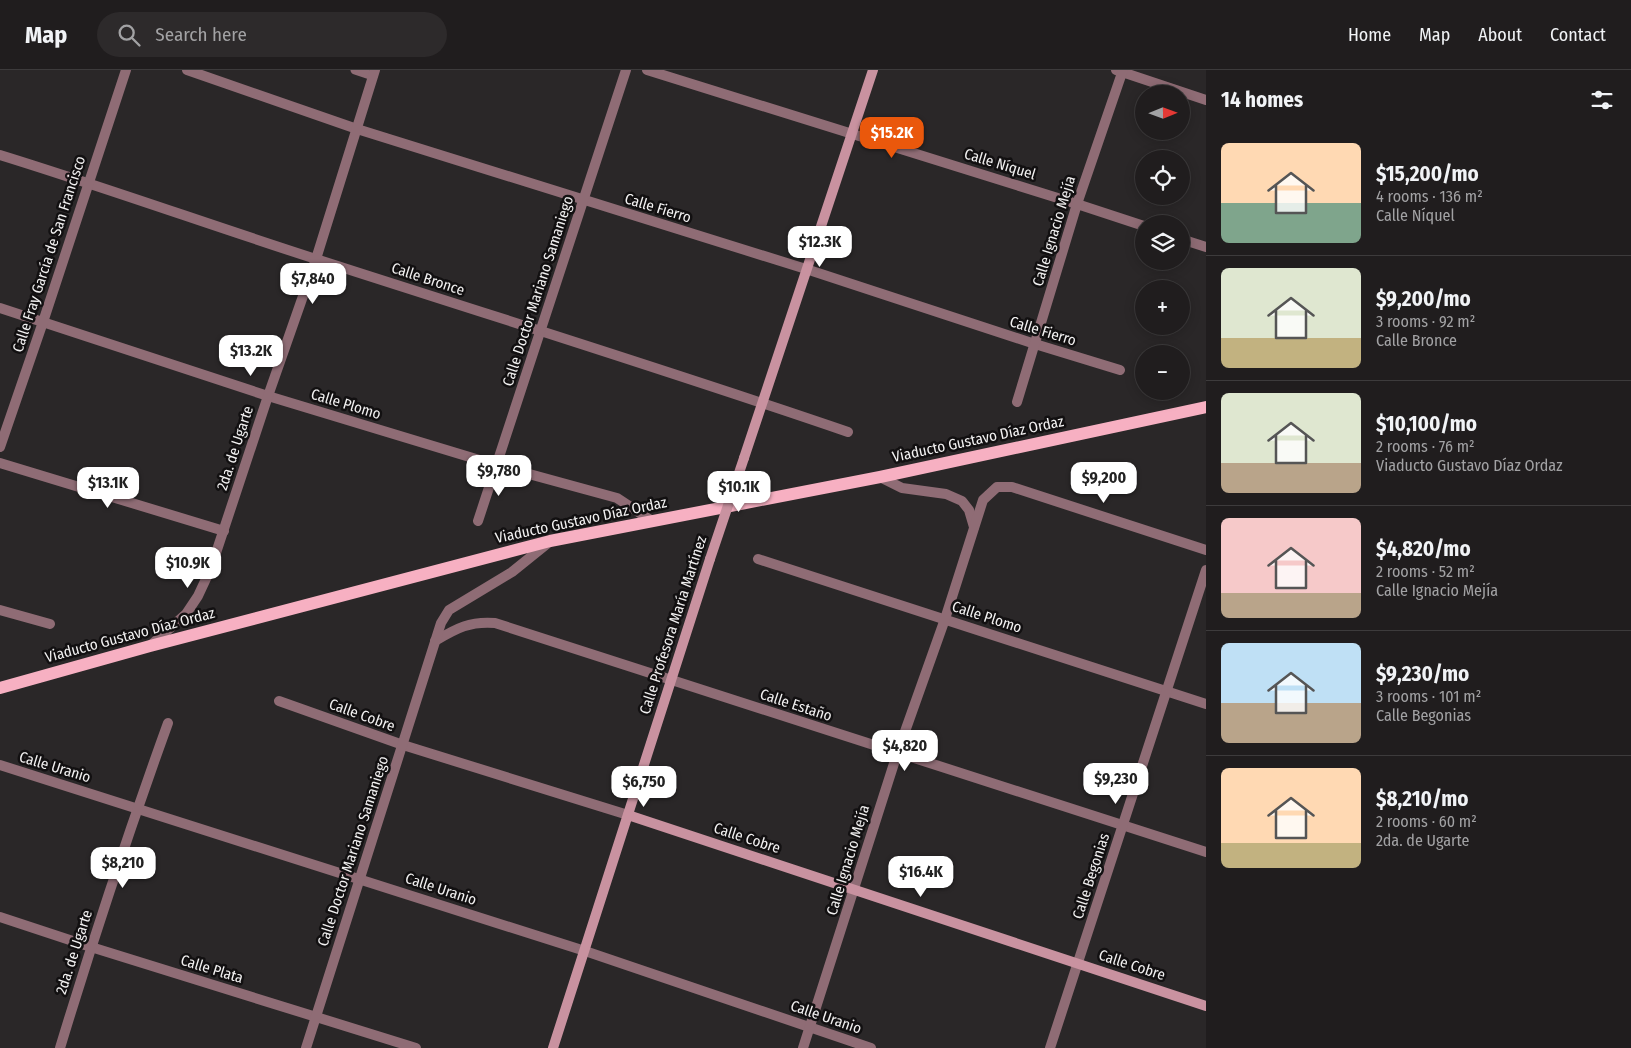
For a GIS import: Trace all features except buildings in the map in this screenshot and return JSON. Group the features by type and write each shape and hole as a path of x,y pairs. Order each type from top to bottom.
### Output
{"main road":[{"name":"Viaducto Gustavo Díaz Ordaz","path":"0,688 150,646 550,541 880,477 1205,407"}],"street":[{"name":"Calle Fray García de San Francisco","path":"0,447 126,70"},
{"name":"Calle Fierro","path":"188,70 357,130 806,269 1120,370"},
{"name":"Calle Doctor Mariano Samaniego","path":"478,521 626,70"},
{"name":"Calle Níquel","path":"647,70 1135,223"},
{"name":"Calle Profesora María Martínez","path":"553,1048 670,680 873,70"},
{"path":"1121,71 1206,100"},
{"name":"Calle Ignacio Mejía","path":"1017,402 1121,71"},
{"name":"2da. de Ugarte","path":"150,646 186,614 198,596 211,568 316,259 374,73"},
{"name":"Calle Bronce","path":"0,155 762,402 848,432"},
{"path":"1190,242 1206,247"},
{"name":"Calle Plomo","path":"0,308 268,396 496,465 617,498 652,521"},
{"path":"0,463 224,531"},
{"path":"880,477 902,488 946,494 962,501 969,510 974,527"},
{"name":"Calle Ignacio Mejía","path":"803,1048 897,754 945,619 983,500 997,487 1012,487 1206,550"},
{"name":"Calle Doctor Mariano Samaniego","path":"306,1048 441,623 449,610 512,572 550,541"},
{"name":"Calle Plomo","path":"758,559 1206,704"},
{"name":"Calle Begonias","path":"1050,1048 1206,570"},
{"path":"0,610 50,624"},
{"name":"Calle Estaño","path":"435,641 455,629 469,624 481,622 495,623 1206,852"},
{"name":"Calle Cobre","path":"279,701 403,746 628,814 1206,1006"},
{"name":"2da. de Ugarte","path":"60,1048 137,808 168,724"},
{"name":"Calle Uranio","path":"0,765 585,951 871,1048"},
{"name":"Calle Plata","path":"0,917 416,1048"}],"lane":[{"path":"355,70 374,73"}]}
